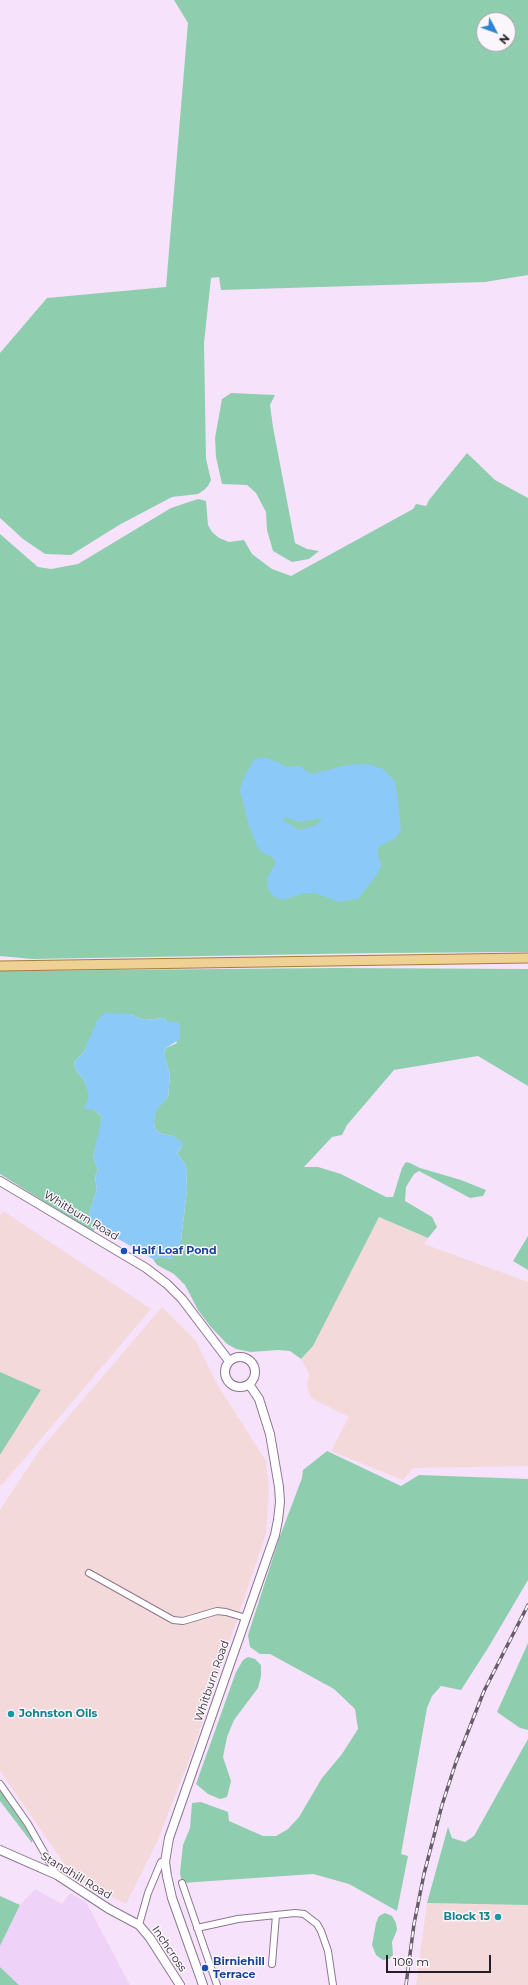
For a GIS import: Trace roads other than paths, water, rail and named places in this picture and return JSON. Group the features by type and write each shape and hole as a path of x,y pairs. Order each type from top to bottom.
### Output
{"main road":[{"path":"0,966 528,958"},
{"name":"Whitburn Road","path":"0,1181 146,1268 167,1284 182,1299 229,1361"},
{"path":"244,1357 253,1363 255,1373 249,1384 238,1387 227,1380 225,1372 229,1361 233,1358 244,1357"},
{"name":"Whitburn Road","path":"203,1985 172,1898 166,1876 165,1862 168,1838 275,1535 280,1502 278,1480 265,1417 259,1399 249,1384"},
{"name":"Standhill Road","path":"0,1850 57,1875 109,1909 139,1925"},
{"name":"Inchcross","path":"139,1925 150,1938 180,1985"}],"street":[{"path":"89,1573 173,1620 183,1621 217,1611 246,1618"},
{"path":"0,1784 28,1824 57,1875"},
{"path":"139,1925 148,1893 161,1862 165,1862"},
{"path":"182,1883 217,1985"},
{"path":"197,1928 238,1919 295,1913 304,1914 317,1924 328,1951 333,1985"},
{"path":"272,1964 276,1915"}],"water":[{"path":"260,757 273,760 287,767 299,766 311,774 348,765 368,764 383,769 394,780 401,830 395,839 381,845 377,851 381,865 379,872 358,899 339,902 315,893 304,893 282,900 273,896 267,888 268,876 274,866 275,859 260,851 257,846 249,826 240,790 243,779 253,761","holes":["284,817 300,822 323,818 316,825 299,830 283,820"]},
{"name":"Half Loaf Pond","path":"105,1013 130,1014 144,1020 164,1018 167,1022 178,1022 180,1026 180,1039 166,1048 164,1052 170,1075 168,1097 156,1111 154,1121 155,1129 162,1134 173,1136 182,1142 182,1147 177,1153 186,1165 187,1190 181,1240 178,1252 171,1259 161,1257 153,1259 96,1226 89,1217 97,1190 95,1177 98,1170 93,1157 102,1117 95,1110 84,1109 89,1096 84,1080 76,1070 74,1062 83,1053 97,1021"}],"railway":[{"path":"406,1985 414,1924 424,1874 442,1805 456,1762 484,1691 528,1605"}],"place":[{"name":"Half Loaf Pond","path":"124,1251"},
{"name":"Johnston Oils","path":"11,1714"},
{"name":"Block 13","path":"498,1917"},
{"name":"Birniehill Terrace","path":"205,1968"}]}
